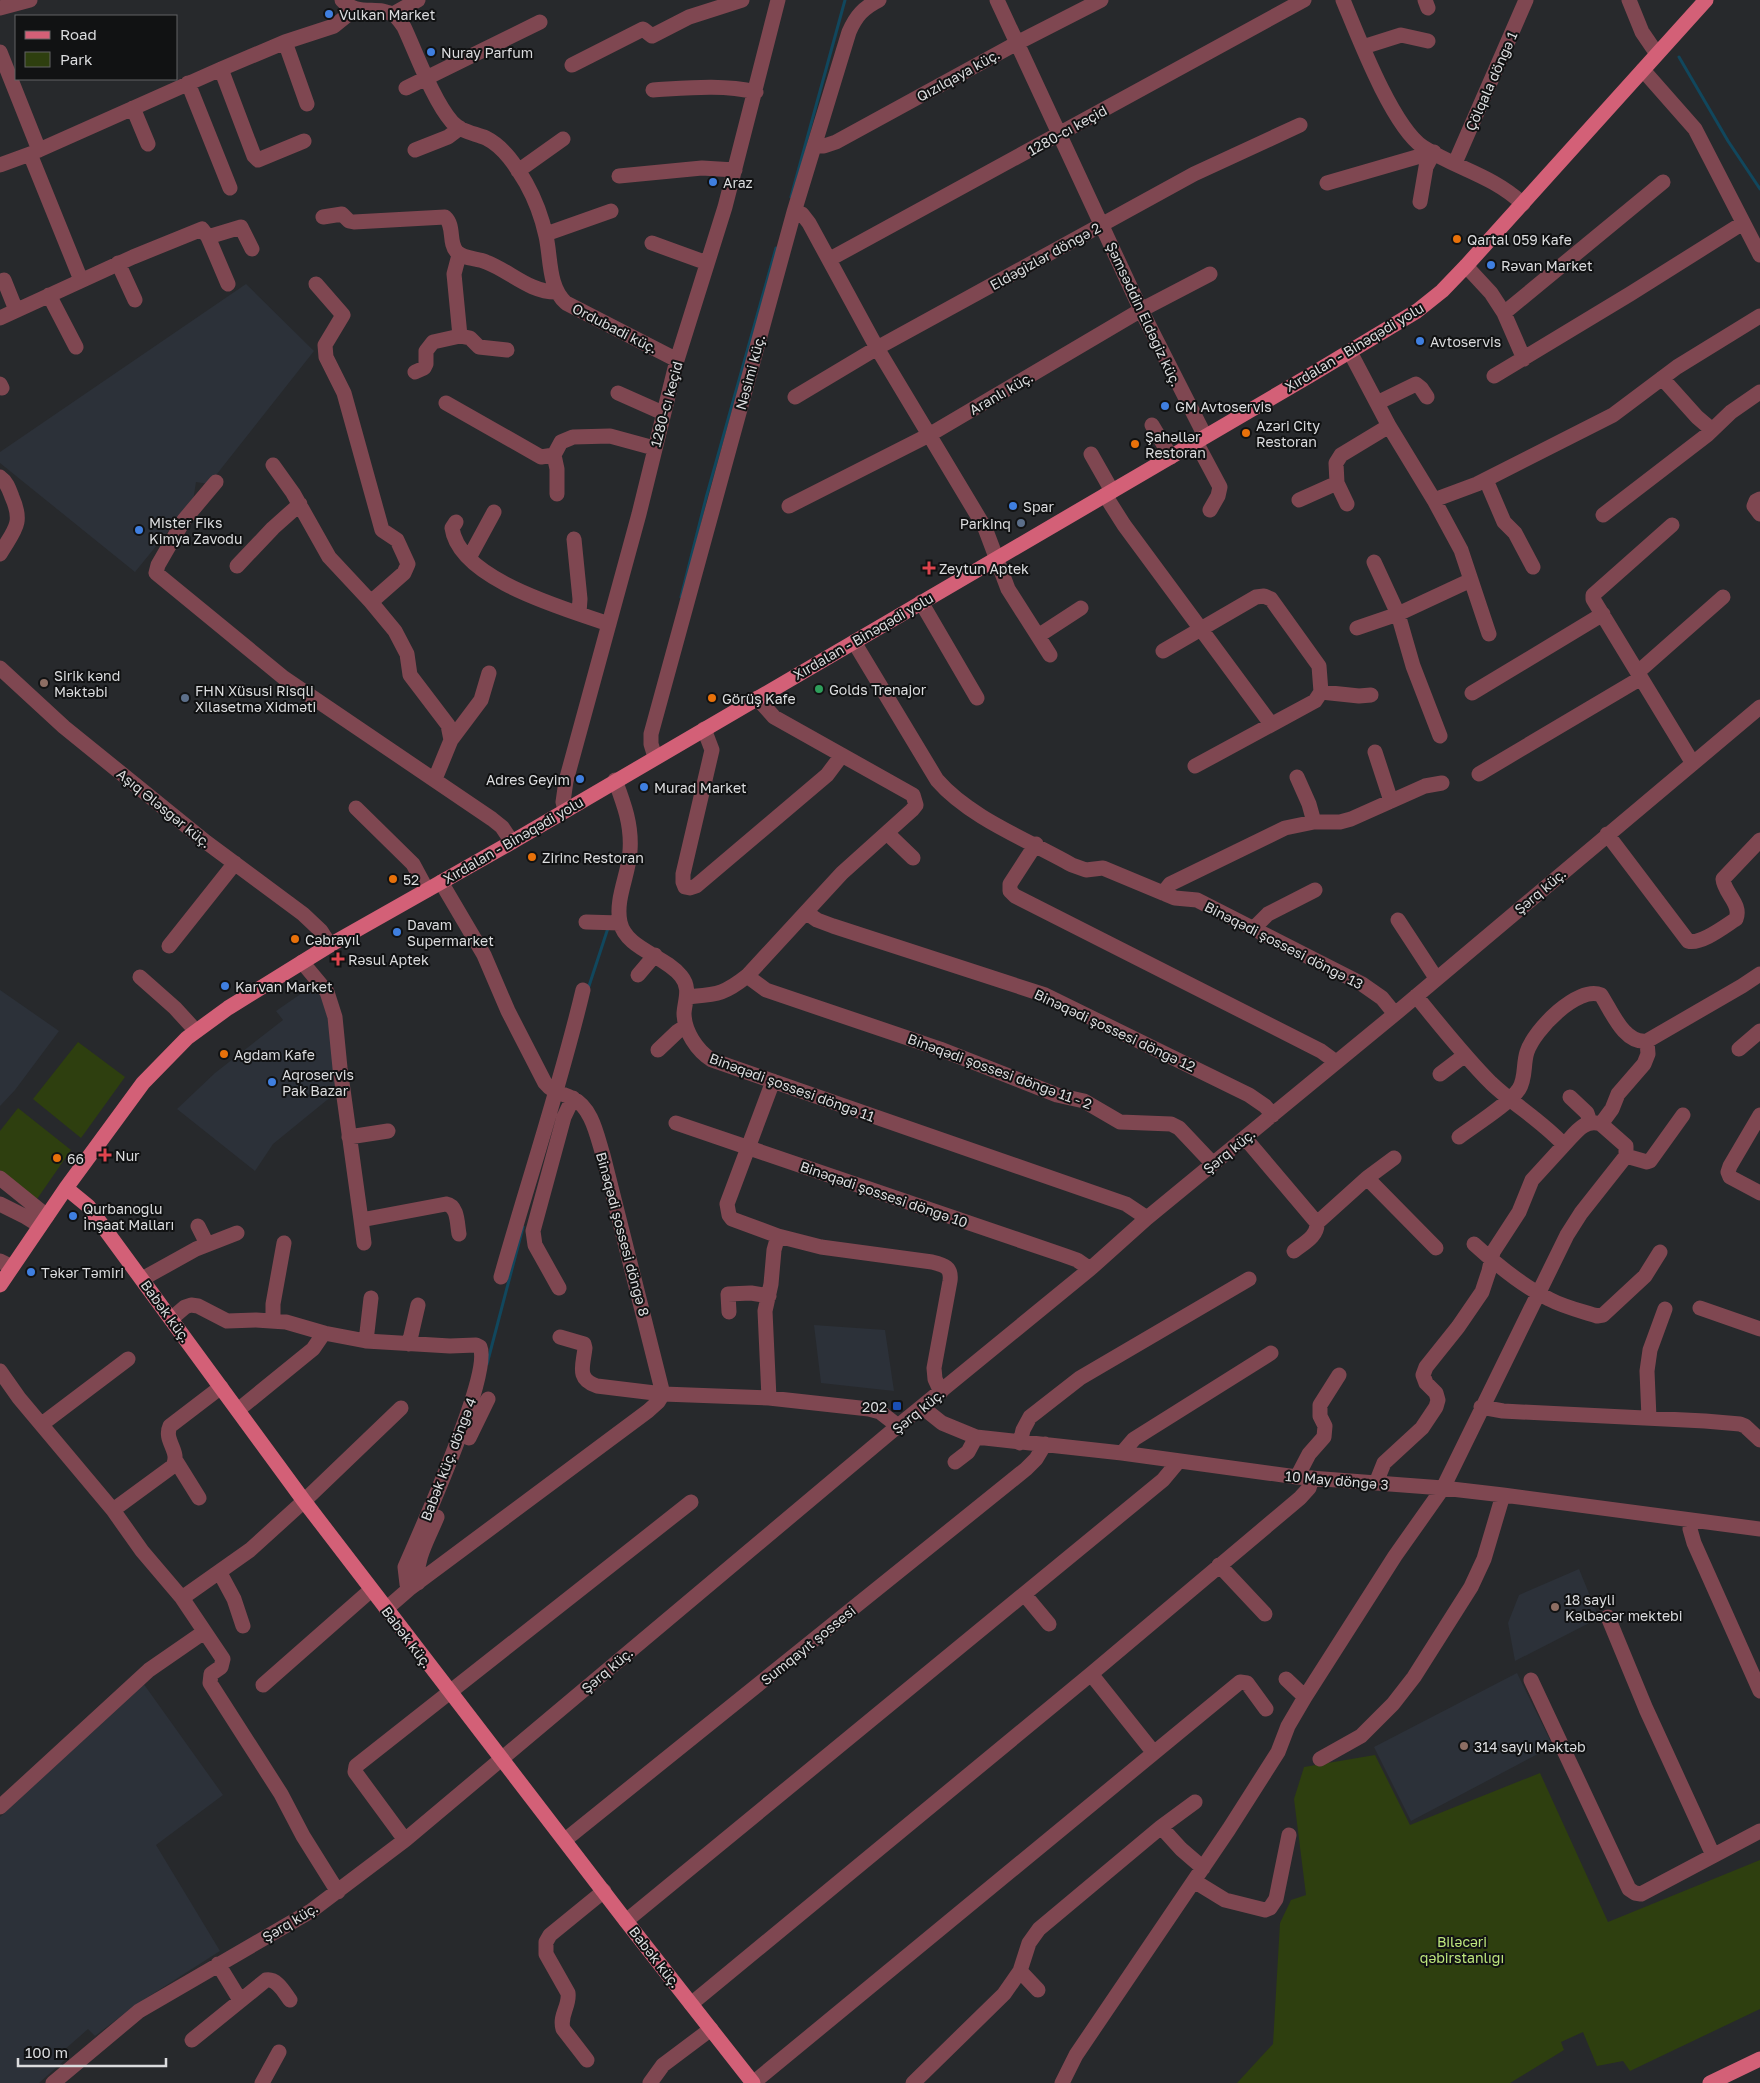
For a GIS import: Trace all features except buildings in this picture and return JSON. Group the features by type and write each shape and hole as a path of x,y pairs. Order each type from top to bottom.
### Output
{"main road":[{"name":"Xırdalan - Binəqədi yolu","path":"0,1285 6,1264 44,1221 147,1078 171,1053 196,1032 228,1008 330,945 512,842 1417,311 1442,291 1466,266 1706,0"},
{"name":"Babək küç.","path":"66,1188 88,1206 371,1590 753,2083"},
{"path":"1710,2083 1760,2059"}],"street":[{"path":"0,8 30,0"},
{"path":"342,0 355,9 393,14 418,0"},
{"path":"572,66 643,29 652,36 689,17 742,0"},
{"name":"1280-cı keçid","path":"565,810 563,802 564,787 639,514 677,360 736,170 778,0"},
{"name":"Nəsimi küç.","path":"655,758 651,744 651,734 794,212 849,32 859,6 879,0"},
{"name":"Şəmsəddin Eldəgiz küç.","path":"997,0 1201,439 1220,487 1218,496 1210,510"},
{"name":"Qızılqaya küç.","path":"814,146 824,146 836,142 1017,43 1101,0"},
{"name":"1280-cı keçid","path":"830,259 1304,0"},
{"path":"1343,0 1362,47 1401,122 1411,137 1434,152 1493,181 1508,190 1523,204"},
{"name":"Çölqala döngə 1","path":"1455,163 1526,0"},
{"path":"1628,0 1642,32 1657,54"},
{"path":"0,165 35,152 284,42 334,26 355,9"},
{"path":"323,217 342,214 349,221 354,222 445,217 449,220 454,248 459,255 495,265 536,289 556,292 546,234 533,196 507,155 496,144 460,128 448,117 404,27 393,14"},
{"path":"406,88 540,22"},
{"path":"1362,47 1401,36 1428,41"},
{"path":"284,42 308,104"},
{"path":"0,52 81,280"},
{"path":"221,69 254,156 258,160 304,141"},
{"path":"1643,70 1695,129 1760,255"},
{"path":"188,83 230,188"},
{"path":"653,90 733,88 756,92"},
{"path":"133,108 148,144"},
{"name":"Eldəgizlər döngə 2","path":"795,397 877,348 1102,224 1230,156 1300,125"},
{"path":"415,150 448,137 460,128"},
{"path":"518,171 562,139"},
{"path":"1327,183 1434,152"},
{"path":"1420,202 1426,166 1434,152"},
{"path":"620,176 702,168 736,170"},
{"path":"1504,313 1663,182"},
{"path":"546,234 611,211"},
{"path":"794,212 802,214 809,223 830,259 877,348 985,528 1008,589 1050,655"},
{"path":"1494,376 1743,223"},
{"path":"208,237 241,227 252,249"},
{"path":"0,318 81,280 202,229 208,237 228,284"},
{"path":"652,243 707,263"},
{"path":"459,255 454,274 460,336"},
{"path":"118,264 135,300"},
{"path":"1466,266 1491,292 1504,313 1524,359"},
{"name":"Aranlı küç.","path":"788,506 929,435 1141,310 1210,274"},
{"path":"4,280 16,310"},
{"path":"316,284 343,315 325,345 326,357 344,393 382,530 397,540 408,564 404,573 370,602"},
{"name":"Ordubadi küç.","path":"556,292 566,303 677,360"},
{"path":"49,295 76,347"},
{"path":"1434,500 1486,480 1612,415 1662,378 1760,316"},
{"path":"415,372 424,368 426,364 426,351 433,342 460,336 470,338 479,346 507,350"},
{"path":"1350,352 1461,550 1489,634"},
{"path":"1662,378 1697,417 1712,429"},
{"path":"1377,403 1416,384 1427,397"},
{"path":"618,392 663,413"},
{"path":"1602,515 1707,436 1736,407 1760,392"},
{"path":"446,404 541,457 554,455"},
{"path":"1152,425 1170,456"},
{"path":"1348,504 1338,483 1336,463 1341,454 1390,426"},
{"path":"557,494 557,469 554,455 561,442 573,437 610,436 654,448"},
{"path":"1091,454 1124,525 1271,724"},
{"path":"273,466 300,504 329,557 395,631 407,654 410,675 448,725 451,740"},
{"path":"0,477 7,484 19,517 0,554"},
{"path":"1486,480 1504,522 1515,533 1533,567"},
{"path":"216,482 184,520 158,565 156,572 284,678 492,819 502,827 512,842"},
{"path":"1299,500 1338,483"},
{"path":"1760,499 1756,501 1754,506 1760,514"},
{"path":"237,566 273,528 300,504"},
{"path":"469,558 494,512"},
{"path":"456,522 452,528 453,534 469,558 488,574 511,588 608,624"},
{"path":"1672,525 1596,592 1593,595 1593,599 1692,762"},
{"path":"574,539 580,599 579,613"},
{"path":"1374,562 1398,614 1413,666 1440,736"},
{"path":"1357,628 1398,614 1471,580"},
{"path":"1163,651 1256,597 1264,596 1271,599 1318,666 1320,692 1314,701 1195,766"},
{"path":"1479,774 1640,675 1723,596"},
{"path":"921,602 977,698"},
{"path":"1038,636 1081,608"},
{"path":"1472,693 1602,614"},
{"name":"Binəqədi şossesi döngə 13","path":"854,642 937,780 949,794 974,813 1036,844 1072,865 1086,870 1103,868 1175,898 1197,900 1362,984 1382,998 1395,1014"},
{"name":"Aşıq Ələsgər küç.","path":"0,668 64,727 235,863 303,914 321,931 330,945"},
{"path":"435,779 451,740 481,700 489,673"},
{"path":"1320,692 1359,696 1371,695"},
{"path":"688,997 715,994 728,990 747,976 842,873 916,805 913,795 774,717 757,698"},
{"name":"Şərq küç.","path":"53,2083 138,2011 310,1911 338,1892 405,1840 1760,707"},
{"path":"704,729 712,750 683,874 685,887 690,888 696,886 827,775 842,755"},
{"path":"1375,752 1391,801"},
{"path":"1297,777 1309,804 1314,822"},
{"path":"615,780 626,807 630,851 620,906 620,923 628,939 655,955 682,977 686,985 688,997 684,1011 686,1026 658,1050"},
{"path":"1162,893 1170,884 1285,828 1314,822 1345,821 1425,786 1442,783"},
{"path":"356,808 412,864 427,890"},
{"path":"887,833 913,858"},
{"path":"1607,834 1688,941 1693,943 1700,941 1736,919 1738,914 1737,907 1723,879 1758,847"},
{"path":"1036,844 1010,884 1010,892 1015,896 1320,1051 1336,1062"},
{"path":"169,946 235,863"},
{"name":"Binəqədi şossesi döngə 8","path":"441,882 484,955 508,1011 545,1083 549,1089 564,1095 587,1111 603,1155 663,1394"},
{"path":"1253,929 1268,914 1315,890"},
{"name":"Binəqədi şossesi döngə 12","path":"807,913 817,920 833,926 1045,995 1249,1095 1265,1106 1273,1115"},
{"path":"1398,920 1436,978"},
{"path":"586,922 620,923"},
{"path":"638,975 655,955"},
{"path":"302,962 327,992 335,1017 364,1243"},
{"path":"1459,1137 1519,1089 1525,1071 1527,1053 1543,1026 1554,1014 1586,994 1594,992 1601,995 1626,1034 1633,1040 1647,1041 1760,974"},
{"name":"Binəqədi şossesi döngə 11 - 2","path":"747,976 766,990 940,1049 1057,1095 1084,1101 1098,1108 1115,1121 1171,1124 1179,1128 1213,1164"},
{"path":"140,977 175,1008 196,1032"},
{"path":"559,1288 535,1245 533,1231 564,1117 564,1095 583,990"},
{"path":"1416,996 1492,1084 1564,1145"},
{"name":"Binəqədi şossesi döngə 11","path":"686,1026 704,1056 1126,1204 1147,1218"},
{"path":"1738,1049 1760,1030"},
{"path":"501,1277 530,1172 564,1095 572,1059 582,1034"},
{"path":"1376,1483 1384,1464 1422,1428 1436,1407 1438,1400 1436,1393 1426,1383 1424,1375 1426,1367 1458,1327 1482,1292 1496,1246 1519,1212 1532,1180 1582,1127 1595,1123 1612,1109 1618,1094 1644,1064 1648,1054 1647,1041"},
{"path":"1440,1074 1465,1055"},
{"path":"773,1081 728,1204 729,1215 732,1219 778,1236 830,1248 932,1262 949,1269 951,1274 950,1281 934,1368 934,1379 941,1392"},
{"path":"1068,2081 1076,2054 1203,1868 1278,1752 1291,1722 1305,1698 1395,1556 1443,1488 1538,1293 1572,1228 1626,1156 1626,1146 1595,1123 1570,1097"},
{"path":"1626,1156 1647,1162 1650,1161 1683,1115"},
{"path":"1760,1115 1728,1172 1730,1177 1760,1193"},
{"name":"Binəqədi şossesi döngə 10","path":"676,1123 1063,1254 1077,1260 1090,1269"},
{"path":"350,1137 388,1131"},
{"path":"1245,1138 1317,1223 1317,1229 1314,1234 1294,1251"},
{"path":"1317,1223 1367,1178 1394,1158"},
{"path":"0,1178 44,1221"},
{"path":"1367,1178 1436,1248"},
{"path":"0,1204 24,1216 44,1221"},
{"path":"361,1220 446,1204 451,1205 455,1209 458,1234"},
{"path":"198,1226 208,1244"},
{"path":"142,1279 208,1244 237,1233"},
{"path":"770,1398 764,1330 774,1250 778,1236"},
{"path":"273,1321 272,1304 284,1243"},
{"path":"1474,1244 1491,1259 1538,1293 1568,1307 1597,1316 1603,1315 1645,1276 1660,1252"},
{"path":"1020,1443 1022,1430 1030,1417 1080,1378 1250,1278"},
{"path":"729,1312 728,1294 751,1293 769,1296"},
{"path":"366,1341 371,1298"},
{"name":"Babək küç. döngə 4","path":"171,1318 185,1307 191,1305 198,1306 227,1321 286,1322 324,1333 366,1341 450,1346 476,1345 480,1347 483,1353 465,1422 405,1567 407,1584 413,1586"},
{"path":"409,1344 418,1305"},
{"path":"1700,1308 1760,1329"},
{"path":"1649,1418 1647,1371 1650,1350 1665,1309"},
{"path":"238,1410 313,1349 324,1333"},
{"path":"560,1337 584,1344 582,1374 588,1383 597,1386 663,1394 770,1398 870,1409 880,1412 898,1426"},
{"path":"1122,1453 1134,1439 1271,1353"},
{"path":"42,1424 128,1360"},
{"path":"0,1371 113,1510 142,1551 182,1598 222,1659 221,1667 211,1674 210,1683 281,1794 303,1836 338,1892"},
{"path":"691,2004 1300,1498 1308,1488 1304,1478 1309,1454 1324,1437 1325,1426 1320,1416 1320,1405 1339,1375"},
{"path":"113,1510 173,1466 176,1461 176,1455 167,1436 170,1426 221,1387"},
{"path":"386,1609 413,1586 648,1411 658,1402 663,1394"},
{"path":"413,1586 419,1564 456,1468 488,1399"},
{"name":"10 May döngə 3","path":"922,1407 942,1423 976,1437 1122,1453 1304,1478 1443,1488 1503,1495 1760,1529"},
{"path":"1482,1407 1503,1411 1740,1424 1745,1426 1760,1440"},
{"path":"182,1598 250,1550 401,1408"},
{"path":"955,1462 968,1452 976,1437"},
{"name":"Sumqayıt şossesi","path":"565,1840 1026,1470 1036,1459 1045,1444"},
{"path":"176,1461 199,1498"},
{"path":"626,1921 1163,1480 1178,1462"},
{"path":"1320,1759 1361,1736 1393,1704 1414,1677 1471,1587 1484,1559 1503,1495"},
{"path":"405,1840 355,1769 356,1766 691,1502"},
{"path":"1692,1520 1690,1529 1694,1543 1760,1691"},
{"path":"1219,1565 1265,1614"},
{"path":"220,1573 234,1599 244,1626"},
{"path":"263,1685 371,1590"},
{"path":"1024,1594 1049,1624"},
{"path":"1608,1617 1646,1709 1713,1855"},
{"path":"0,1807 149,1670 204,1632"},
{"path":"1090,1674 1154,1753"},
{"path":"1286,1679 1305,1698"},
{"path":"1531,1680 1629,1889 1635,1894 1641,1894 1760,1831"},
{"path":"753,2083 1240,1682 1248,1683 1266,1709"},
{"path":"913,2083 1004,1994 1020,1972 1029,1943 1039,1929 1161,1827 1195,1802"},
{"path":"1161,1827 1181,1849 1203,1868"},
{"path":"1194,1881 1225,1900 1264,1910 1270,1908 1276,1899 1289,1835"},
{"path":"587,2060 563,2029 561,2023 569,1999 568,1993 546,1954 545,1948 550,1935 604,1891"},
{"path":"218,1964 240,2000"},
{"path":"1020,1972 1038,1990"},
{"path":"192,2040 266,1980 271,1979 275,1981 290,2000"},
{"path":"650,2083 663,2066 710,2029"},
{"path":"262,2083 278,2052"}],"shaded area":[{"name":"Mister Fiks Kimya Zavodu","path":"246,284 314,351 209,484 196,482 193,501 135,572 0,463 0,452"},
{"name":"Aqroservis Pak Bazar","path":"315,984 330,1014 338,1091 273,1144 255,1171 177,1109 215,1073 283,1020 276,1011"},
{"path":"0,990 59,1031 15,1090 0,1106"},
{"path":"814,1325 885,1330 894,1391 821,1383"},
{"name":"18 sayli Kəlbəcər mektebi","path":"1579,1569 1599,1618 1515,1661 1508,1623 1519,1595"},
{"name":"314 saylı Məktəb","path":"1517,1673 1553,1746 1411,1821 1374,1747"},
{"path":"143,1683 223,1795 156,1845 220,1951 137,2004 95,2036 88,2029 63,2051 68,2057 39,2083 0,2083 0,1817"}],"green space":[{"path":"78,1042 125,1077 81,1138 33,1099"},
{"path":"18,1108 71,1150 37,1199 0,1170 0,1131"},
{"name":"Biləcəri qəbirstanlığı","path":"1375,1755 1410,1825 1540,1773 1608,1922 1760,1860 1760,2009 1630,2071 1623,2061 1597,2066 1583,2032 1561,2042 1564,2050 1510,2083 1237,2083 1273,2044 1280,1923 1291,1900 1306,1895 1294,1799 1304,1767"}],"waterway":[{"path":"791,197 845,0"},
{"path":"1679,57 1728,141 1760,189"},
{"path":"681,597 706,498 776,248"},
{"path":"588,989 608,928"},
{"path":"487,1364 523,1227"}],"place":[{"name":"Vulkan Market","path":"329,14"},
{"name":"Nuray Parfum","path":"431,52"},
{"name":"Araz","path":"713,182"},
{"name":"Qartal 059 Kafe","path":"1457,239"},
{"name":"Rəvan Market","path":"1491,265"},
{"name":"Avtoservis","path":"1420,341"},
{"name":"GM Avtoservis","path":"1165,406"},
{"name":"Azəri City Restoran","path":"1246,433"},
{"name":"Şahəllər Restoran","path":"1135,444"},
{"name":"Spar","path":"1013,506"},
{"name":"Parkinq","path":"1021,523"},
{"name":"Mister Fiks Kimya Zavodu","path":"139,530"},
{"name":"Zeytun Aptek","path":"929,568"},
{"name":"Sirik kənd Məktəbi","path":"44,683"},
{"name":"Golds Trenajor","path":"819,689"},
{"name":"FHN Xüsusi Risqli Xilasetmə Xidməti","path":"185,698"},
{"name":"Görüş Kafe","path":"712,698"},
{"name":"Adres Geyim","path":"580,779"},
{"name":"Murad Market","path":"644,787"},
{"name":"Zirinc Restoran","path":"532,857"},
{"name":"52","path":"393,879"},
{"name":"Davam Supermarket","path":"397,932"},
{"name":"Cəbrayıl","path":"295,939"},
{"name":"Rəsul Aptek","path":"338,959"},
{"name":"Karvan Market","path":"225,986"},
{"name":"Ağdam Kafe","path":"224,1054"},
{"name":"Aqroservis Pak Bazar","path":"272,1082"},
{"name":"Nur","path":"105,1155"},
{"name":"66","path":"57,1158"},
{"name":"Qurbanoğlu İnşaat Malları","path":"73,1216"},
{"name":"Təkər Təmiri","path":"31,1272"},
{"name":"202","path":"897,1406"},
{"name":"18 sayli Kəlbəcər mektebi","path":"1555,1607"},
{"name":"314 saylı Məktəb","path":"1464,1746"}]}
